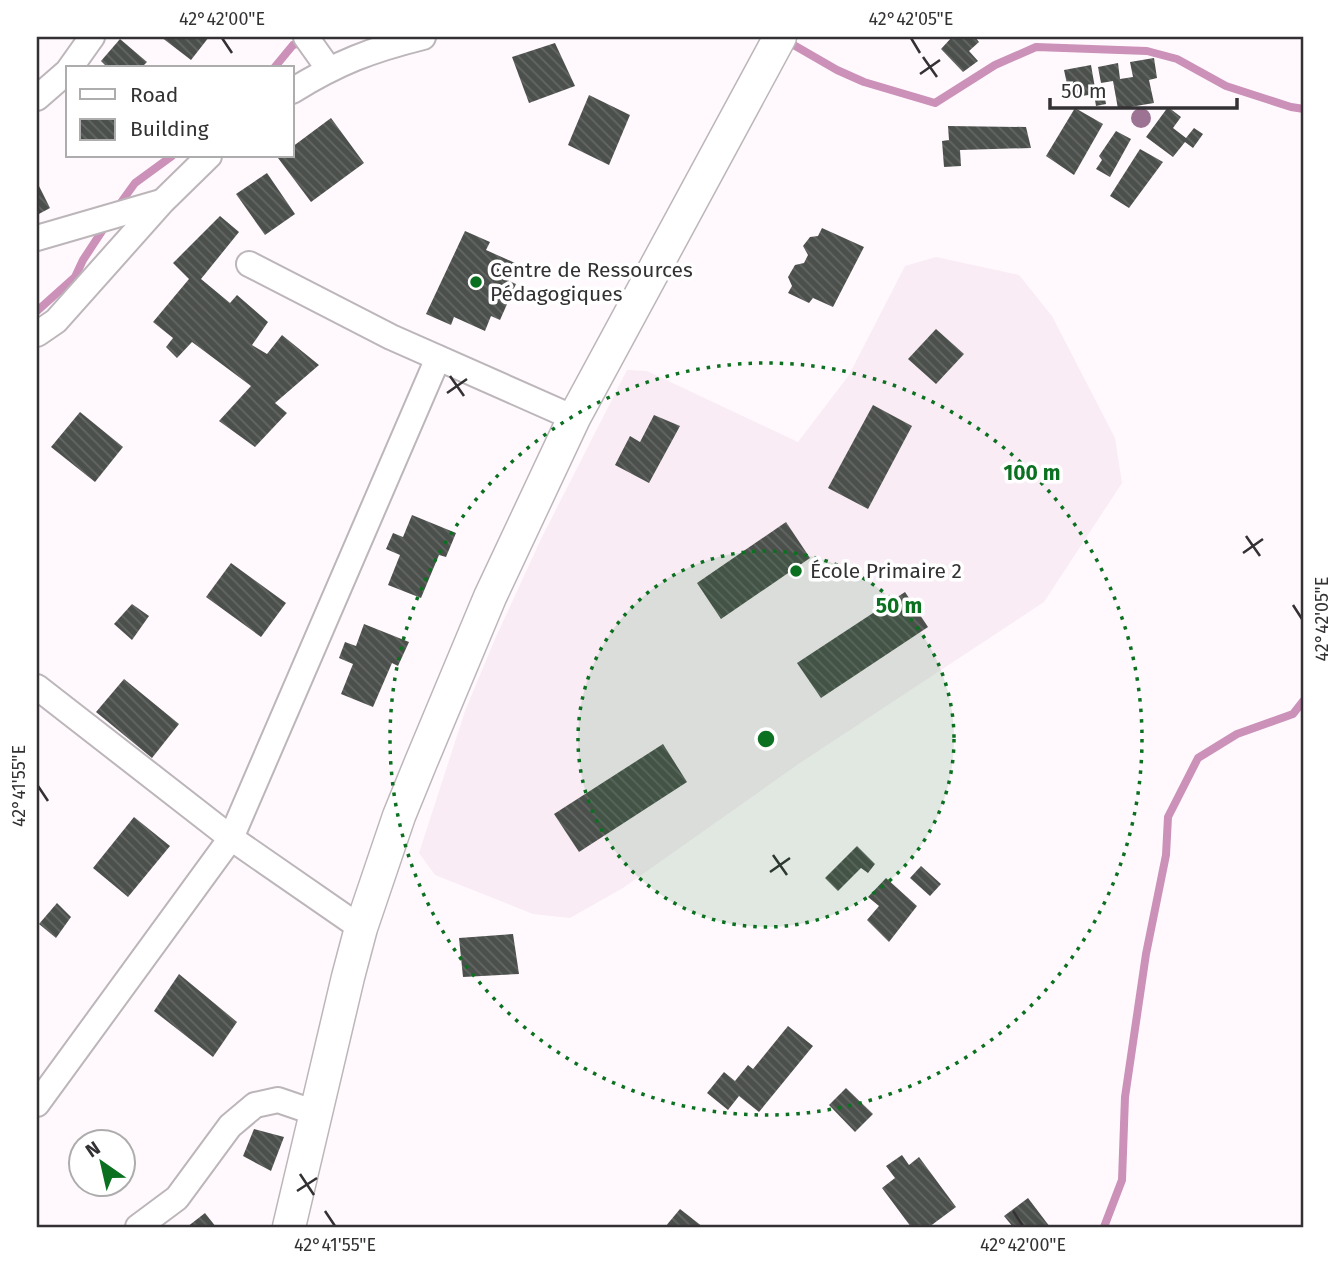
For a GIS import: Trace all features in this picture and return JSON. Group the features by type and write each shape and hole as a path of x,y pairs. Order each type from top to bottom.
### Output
{"main road":[{"path":"289,1227 361,928 399,816 426,750 512,549 574,418 777,43"}],"street":[{"path":"72,66 92,37"},
{"path":"294,90 328,68 373,50 424,37"},
{"path":"309,41 328,68"},
{"path":"37,98 66,73"},
{"path":"37,334 56,321 162,202 207,158"},
{"path":"37,238 162,202"},
{"path":"249,264 391,337 574,418"},
{"path":"37,1104 231,838 438,358"},
{"path":"37,687 231,838 361,928"},
{"path":"138,1227 177,1198 230,1126 255,1105 278,1100 317,1113"}],"shaded area":[{"name":"École Primaire 2","path":"936,257 1019,275 1052,316 1115,438 1122,483 1044,602 800,763 623,888 570,918 533,914 435,875 419,853 465,711 541,539 627,370 647,371 798,442 849,375 905,266"}],"building":[{"path":"161,37 209,37 191,60"},
{"path":"952,37 975,37 979,42 969,51 978,61 963,72 941,49"},
{"path":"120,39 147,62 143,66 106,66 101,61"},
{"path":"555,43 575,86 529,103 512,57"},
{"path":"1154,58 1157,78 1149,80 1154,103 1118,109 1113,81 1101,83 1098,67 1118,63 1120,79 1133,77 1130,62"},
{"path":"1091,65 1095,88 1103,87 1106,104 1096,106 1094,94 1070,98 1064,70"},
{"path":"589,95 630,115 609,165 568,145"},
{"path":"1168,107 1181,117 1173,128 1186,138 1194,128 1203,134 1193,148 1185,142 1173,157 1146,137"},
{"path":"1075,108 1103,124 1074,175 1046,156"},
{"path":"331,118 364,163 311,202 278,158 294,158 294,146"},
{"path":"948,126 1026,127 1031,148 960,150 961,166 944,167 942,141 949,140"},
{"path":"1116,131 1131,139 1110,177 1096,169 1102,160 1099,156"},
{"path":"1140,149 1163,162 1129,208 1110,196"},
{"path":"267,173 295,214 265,235 236,194"},
{"path":"37,182 50,208 37,215"},
{"path":"220,216 239,232 201,279 230,303 237,295 268,322 252,345 267,354 282,335 319,365 275,403 287,413 255,447 219,421 251,386 192,342 177,358 166,347 173,338 153,322 189,279 173,263"},
{"path":"822,228 864,247 833,307 813,298 809,303 788,293 792,286 788,277 795,265 804,263 808,255 803,246 810,237 818,236"},
{"name":"Centre de Ressources Pédagogiques","path":"465,231 490,242 486,250 515,263 507,280 516,284 500,320 491,316 485,331 454,317 451,325 426,314"},
{"path":"936,329 964,354 936,384 908,359"},
{"path":"873,405 912,426 868,509 828,488"},
{"path":"80,412 123,447 95,482 51,447"},
{"path":"654,415 680,426 649,483 615,465 630,436 640,442"},
{"path":"412,515 456,533 446,557 439,555 421,598 388,585 400,555 386,549 393,533 403,537"},
{"path":"786,522 810,558 721,619 697,583"},
{"path":"231,563 286,603 261,637 206,597"},
{"path":"905,592 928,627 821,698 797,663"},
{"path":"132,604 149,616 132,640 114,624"},
{"path":"364,624 409,642 398,666 392,663 373,707 341,694 353,664 339,658 345,642 356,646"},
{"path":"124,679 179,724 152,758 96,712"},
{"path":"663,744 687,782 579,852 554,814"},
{"path":"134,817 170,846 128,897 93,868"},
{"path":"857,846 875,864 868,873 861,868 838,891 825,878"},
{"path":"921,866 941,884 930,896 910,878"},
{"path":"886,878 917,906 889,942 867,920 879,906 868,897"},
{"path":"57,903 71,917 56,938 39,924"},
{"path":"513,934 519,974 463,977 459,938"},
{"path":"179,974 237,1022 213,1057 154,1011"},
{"path":"788,1026 813,1046 759,1112 739,1096 728,1110 707,1093 724,1072 735,1081 748,1065 753,1069"},
{"path":"846,1088 873,1114 855,1132 829,1105"},
{"path":"254,1129 284,1137 271,1171 243,1156"},
{"path":"902,1155 909,1165 919,1157 956,1207 929,1227 911,1227 882,1188 895,1178 886,1166"},
{"path":"1028,1198 1050,1227 1013,1227 1004,1216"},
{"path":"680,1209 703,1227 665,1227"},
{"path":"205,1213 216,1227 187,1227"}],"waterway":[{"path":"785,40 864,82 935,103 995,65 1036,47 1147,51 1177,59 1226,86 1304,109"},
{"path":"276,66 293,45 305,42"},
{"path":"117,208 135,183 169,158"},
{"path":"37,311 75,277 106,225"},
{"path":"1104,1227 1122,1180 1125,1097 1146,954 1166,855 1168,817 1198,758 1237,734 1293,714 1304,700"}],"place":[{"name":"Centre de Ressources Pédagogiques","path":"476,282"},
{"name":"École Primaire 2","path":"796,571"}]}
